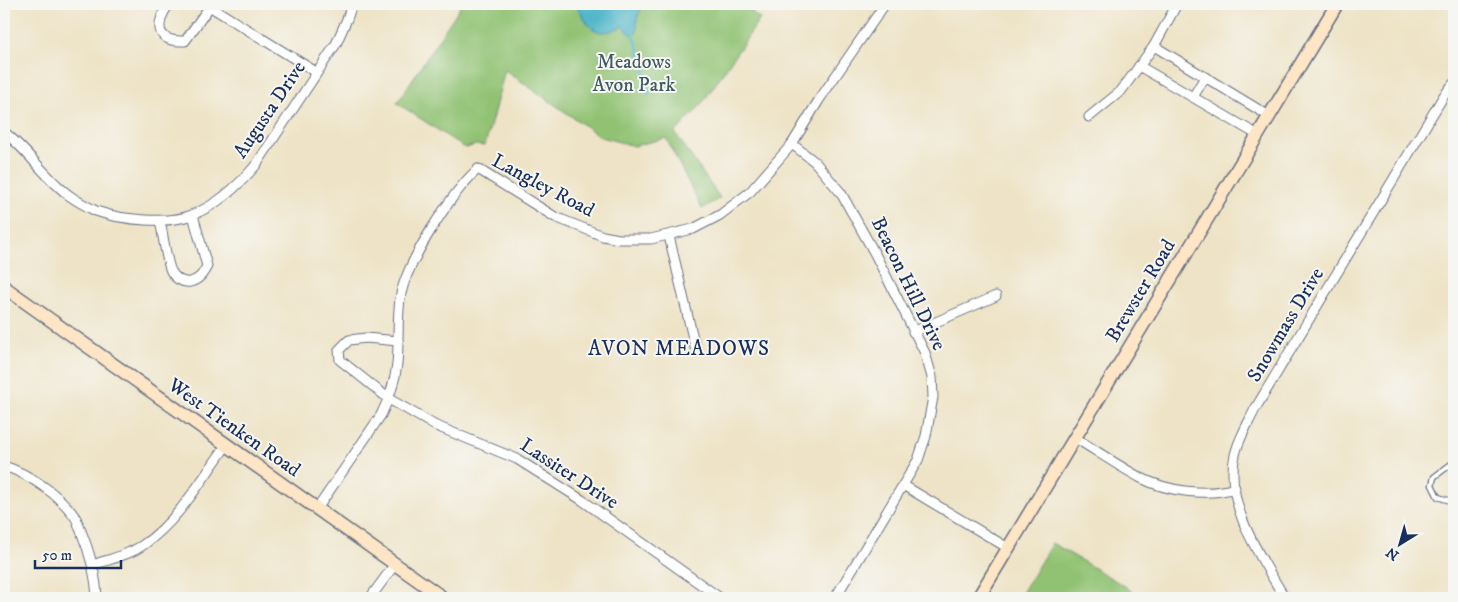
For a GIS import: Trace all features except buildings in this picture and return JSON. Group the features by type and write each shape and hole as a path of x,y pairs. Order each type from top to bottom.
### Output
{"street":[{"path":"170,4 167,6 159,23 160,32 167,38 175,41 186,40 208,5 316,72"},
{"name":"Augusta Drive","path":"4,132 18,142 69,195 96,211 124,217 160,221 193,215 220,199 246,177 273,141 316,72 336,44 348,19 352,4"},
{"name":"Langley Road","path":"317,509 382,415 389,399 397,365 400,298 406,277 442,214 468,178 478,169 555,217 603,236 619,239 651,239 692,229 720,215 750,192 792,144 819,100 886,4"},
{"path":"1089,118 1121,92 1154,46 1177,4"},
{"name":"Brewster Road","path":"978,598 1337,4"},
{"path":"1154,46 1269,116"},
{"path":"1139,66 1258,134"},
{"path":"1193,97 1205,77"},
{"name":"Snowmass Drive","path":"1285,598 1248,534 1238,507 1232,477 1237,449 1255,410 1443,97 1454,83"},
{"name":"Beacon Hill Drive","path":"792,144 815,162 842,193 925,353 932,377 933,397 922,450 903,485"},
{"path":"160,221 171,271 177,279 185,283 194,281 201,276 207,266 193,215"},
{"path":"669,236 696,351"},
{"name":"West Tienken Road","path":"4,287 443,598"},
{"path":"914,332 996,296"},
{"path":"389,399 340,360 339,350 349,340 366,338 398,341"},
{"name":"Lassiter Drive","path":"389,399 434,425 517,459 582,500 720,598"},
{"path":"1075,438 1135,475 1165,486 1193,491 1223,491 1235,488"},
{"path":"94,565 142,546 158,533 181,508 226,446"},
{"path":"4,466 29,478 44,488 76,518 94,565 97,598"},
{"path":"835,598 903,485 1008,548"},
{"path":"370,598 395,564"}],"lane":[{"path":"1454,462 1434,477 1432,485 1438,497 1454,502"}],"green space":[{"name":"Meadows Avon Park","path":"462,4 758,4 752,13 760,19 701,105 675,133 720,198 702,209 666,138 634,146 601,137 505,70 485,146 476,145 465,148 397,103"},
{"path":"1052,543 1126,587 1139,598 1019,598"}],"water":[{"path":"575,4 643,4 637,19 637,32 633,35 624,26 606,32 599,32 589,25"}],"waterway":[{"path":"634,35 644,68 649,95"}],"district":[{"name":"AVON MEADOWS","path":"679,349"}]}
